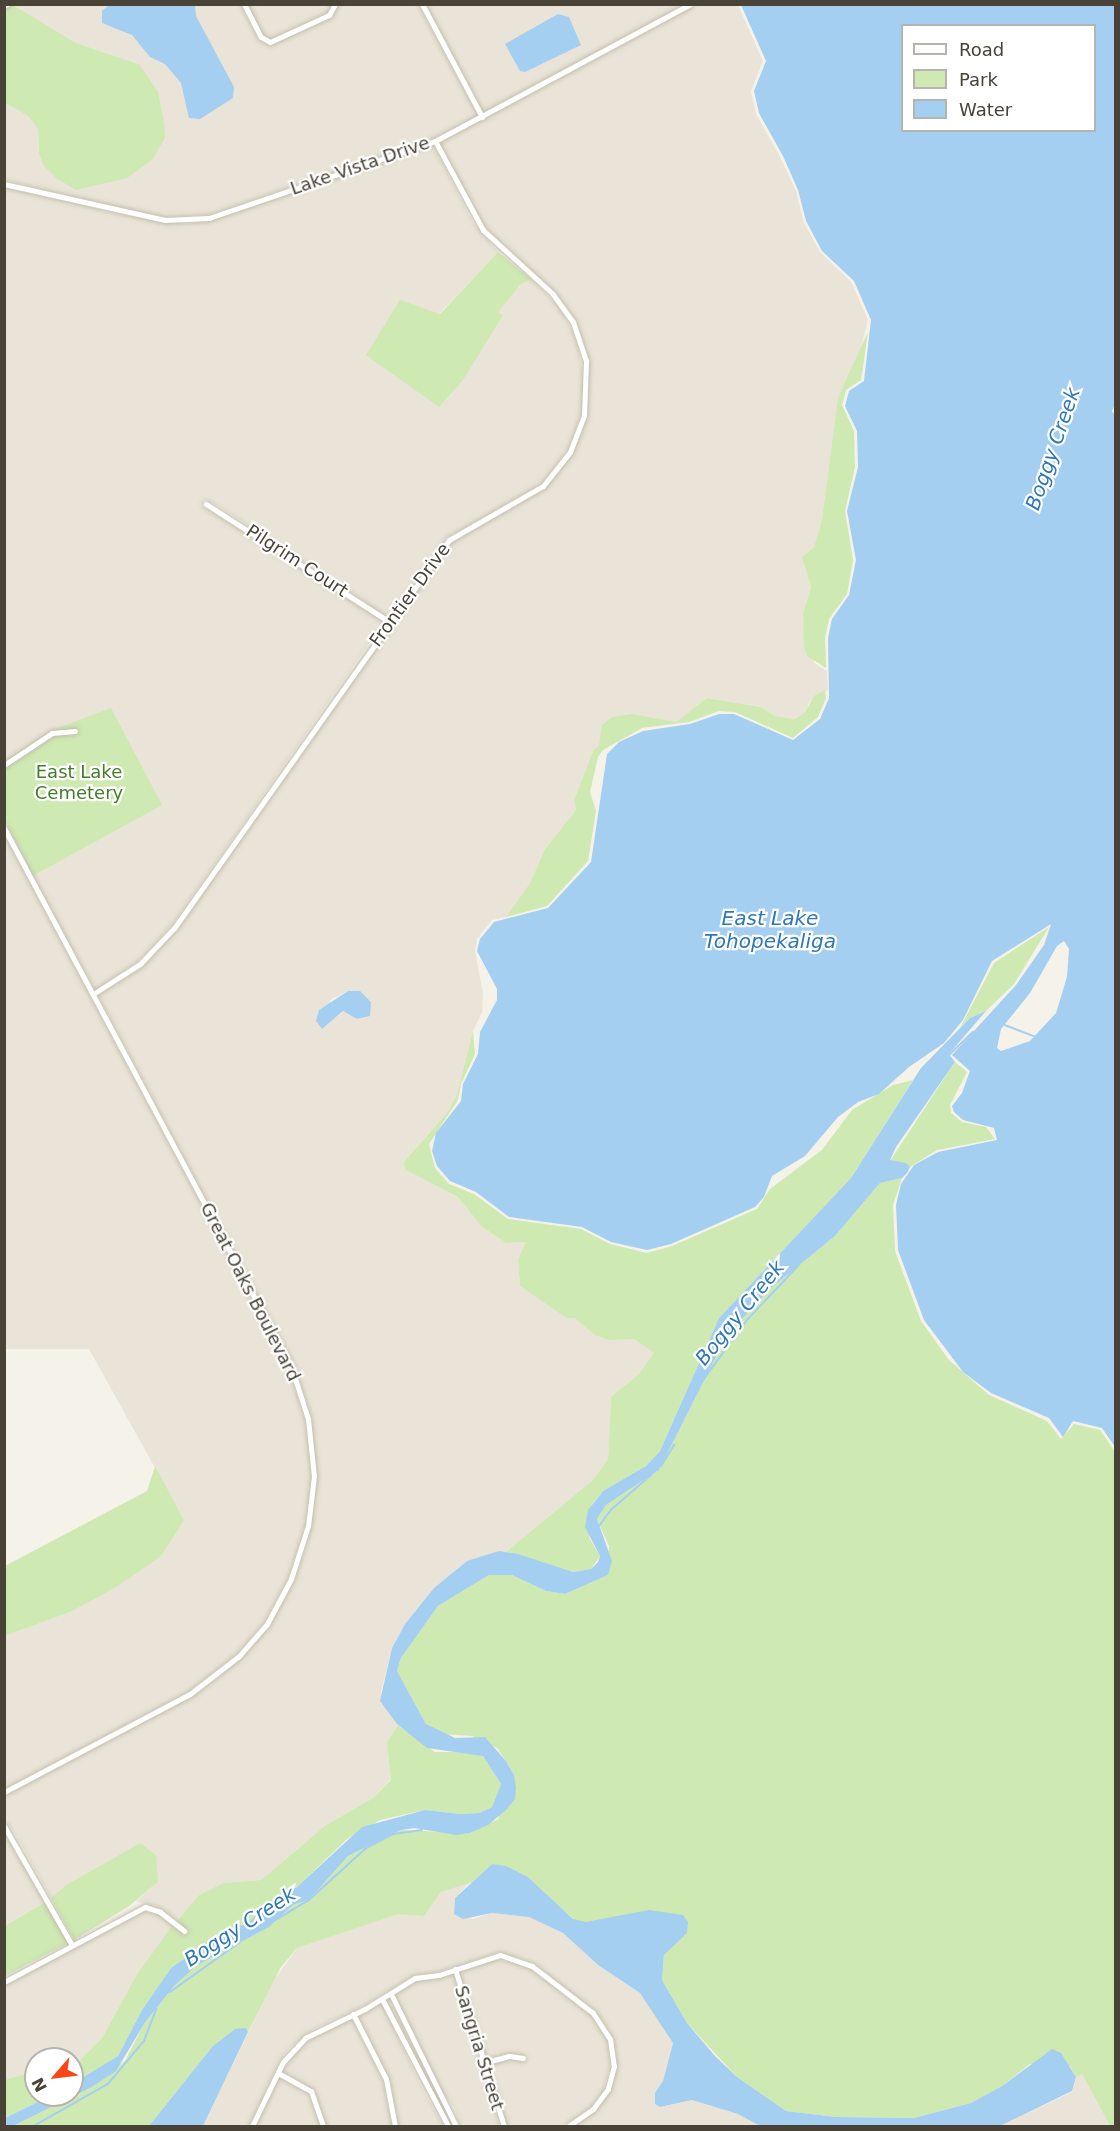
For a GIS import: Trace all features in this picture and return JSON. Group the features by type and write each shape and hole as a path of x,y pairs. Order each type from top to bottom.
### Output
{"street":[{"path":"244,4 261,37 270,42 329,15 335,4"},
{"path":"422,4 482,117"},
{"name":"Lake Vista Drive","path":"4,184 123,212 187,221 209,218 435,141 690,4"},
{"name":"Frontier Drive","path":"93,994 140,964 175,927 388,621 449,540 544,484 570,452 584,416 588,384 584,351 573,322 553,294 495,244 476,221 435,141"},
{"name":"Pilgrim Court","path":"206,504 388,621"},
{"path":"4,765 52,733 75,731"},
{"name":"Great Oaks Boulevard","path":"4,828 291,1366 308,1419 313,1502 301,1554 280,1602 252,1642 223,1671 190,1694 4,1792"},
{"path":"4,1826 72,1945"},
{"path":"4,1982 145,1907 160,1912 184,1931"},
{"name":"Sangria Street","path":"252,2127 292,2049 304,2038 382,1999 415,1978 455,1969 495,1956 520,1959 600,2020 613,2048 612,2077 599,2103 569,2127"},
{"name":"Sangria Street","path":"455,1969 504,2127"},
{"path":"391,1994 434,2088 451,2109 456,2127"},
{"path":"382,1999 448,2127"},
{"path":"353,2014 386,2079 395,2127"},
{"path":"483,2063 509,2056 523,2058"},
{"path":"278,2073 311,2091 323,2127"}],"shaded area":[{"path":"331,4 332,6 327,13 270,39 263,35 247,5"},
{"path":"14,5 240,5 258,39 270,45 330,17 338,5 418,5 478,116 434,138 208,215 166,217 124,209 5,180 5,103 28,116 38,129 39,153 115,56 74,42 43,27"},
{"path":"426,5 684,5 484,113"},
{"path":"696,5 738,5 763,61 751,91 756,114 796,191 804,223 820,252 851,282 868,320 861,349 838,397 822,519 814,547 802,557 811,587 803,613 814,663 827,671 828,690 810,701 805,712 795,719 775,716 761,707 707,698 676,722 656,719 593,751 574,800 576,810 545,849 530,883 506,917 492,920 477,939 475,951 483,994 482,1013 473,1031 457,1095 446,1114 403,1163 406,1170 458,1197 481,1226 506,1243 526,1242 518,1259 520,1286 566,1318 575,1318 610,1340 634,1339 655,1353 639,1374 611,1397 608,1459 593,1480 506,1552 467,1561 434,1588 405,1624 392,1648 381,1692 381,1701 398,1725 387,1742 391,1779 373,1798 326,1825 261,1880 223,1883 199,1895 177,1921 162,1909 136,1901 158,1882 140,1843 66,1885 51,1898 15,1833 5,1821 5,1796 192,1696 225,1673 254,1644 283,1603 304,1555 316,1501 312,1419 294,1365 98,995 142,966 178,929 451,542 546,487 572,453 587,417 589,361 576,320 555,292 485,228 439,142","holes":["348,991 359,991 370,1016 357,1019 344,1011 335,1018 330,1000"]},
{"path":"433,145 473,223 498,252 439,314 366,355 503,315 497,312 520,285 531,279 562,311 578,343 584,385 581,416 567,450 541,484 446,538 388,617 219,506 204,500 202,506 384,622 172,925 138,961 95,990 33,876 161,805 45,735 5,761 5,187 122,215 186,224 210,220"},
{"path":"4,835 288,1368 305,1420 311,1477 305,1526 288,1578 264,1622 237,1654 189,1691 5,1789 5,1636 70,1612 184,1520 89,1349 5,1349"},
{"path":"4,1831 46,1902 5,1925 4,1925"},
{"path":"471,1881 455,1898 454,1914 473,1919 492,1913 529,1917 563,1933 598,1965 640,1993 654,2009 673,2043 663,2081 655,2093 655,2104 666,2106 692,2100 738,2114 760,2126 574,2126 601,2104 612,2086 617,2061 613,2037 596,2011 530,1961 500,1952 438,1972 414,1975 363,2006 315,2028 290,2047 280,2060 249,2126 203,2126 273,1982 297,1948 398,1913 424,1916 441,1892"},
{"path":"145,1911 159,1915 172,1926 137,1974 102,2038 84,2056 84,2047 24,2047 24,2074 5,2080 4,1985"},
{"path":"495,1959 526,1966 591,2016 607,2040 610,2066 603,2091 591,2107 563,2126 507,2126 487,2065 509,2059 524,2062 527,2056 509,2053 485,2059 459,1971"},
{"path":"453,1973 500,2126 460,2126 454,2107 437,2086 395,1995 416,1981"},
{"path":"381,2003 424,2092 444,2126 399,2126 389,2078 358,2015"},
{"path":"351,2018 383,2081 392,2126 327,2126 314,2090 282,2071 306,2040"},
{"path":"1082,2074 1110,2126 1000,2126 1072,2092 1076,2077"},
{"path":"279,2077 308,2093 320,2126 255,2126"}],"green space":[{"path":"13,5 74,42 140,65 158,92 164,123 165,138 152,160 127,178 76,190 56,178 44,166 39,153 38,129 28,116 5,103 5,9"},
{"path":"498,252 531,279 520,285 498,312 503,315 463,380 439,407 366,355 400,300 440,314"},
{"path":"868,332 861,380 846,390 842,405 854,431 855,467 845,511 853,560 847,594 829,619 825,638 826,668 807,656 804,646 803,613 811,587 802,557 814,547 822,519 838,397"},
{"path":"825,690 826,698 818,717 793,738 735,712 719,711 689,722 642,728 603,750 598,757 590,792 596,811 588,861 547,906 506,917 530,883 545,849 576,810 574,800 593,751 599,746 602,725 612,717 631,714 676,722 707,698 761,707 775,716 795,719 805,712 814,696"},
{"name":"East Lake Cemetery","path":"111,708 162,805 33,876 5,821 5,761 50,731"},
{"path":"1049,927 1014,984 986,1011 970,1018 960,1028 994,963"},
{"path":"473,1031 475,1054 461,1084 458,1100 429,1144 435,1168 449,1184 474,1194 508,1219 581,1229 610,1244 647,1253 672,1246 757,1209 770,1189 822,1150 852,1110 893,1085 913,1080 851,1178 719,1318 660,1451 646,1466 603,1491 592,1504 589,1537 600,1556 591,1569 573,1572 506,1552 593,1480 608,1459 611,1397 639,1374 654,1353 634,1339 610,1340 595,1335 575,1318 566,1318 520,1286 518,1259 526,1242 506,1243 481,1226 458,1197 406,1170 403,1163 446,1114 457,1095"},
{"path":"955,1062 967,1072 950,1105 951,1113 962,1122 986,1127 995,1139 937,1150 910,1167 890,1161"},
{"path":"902,1178 893,1205 895,1251 921,1321 949,1360 989,1395 1047,1421 1061,1439 1074,1424 1100,1430 1115,1452 1115,2126 1110,2126 1082,2074 1076,2077 1070,2066 1030,2064 1002,2086 971,2103 914,2118 836,2117 786,2111 737,2077 687,2023 662,1980 664,1955 573,1919 528,1877 492,1864 472,1882 441,1892 424,1916 398,1914 297,1948 281,1967 248,2032 246,2028 212,2047 149,2126 13,2126 52,2107 84,2107 84,2091 125,2061 144,2024 174,1986 196,1966 269,1927 293,1905 310,1899 348,1856 401,1830 470,1833 498,1819 514,1775 506,1761 497,1748 472,1736 441,1734 426,1724 397,1671 401,1658 438,1606 489,1575 512,1575 546,1591 565,1594 608,1575 609,1546 597,1519 606,1505 659,1470 727,1335 770,1289 835,1236 880,1183"},
{"path":"155,1466 184,1520 161,1556 118,1586 70,1612 5,1636 5,1566 147,1491"},
{"path":"398,1725 435,1752 466,1752 483,1756 501,1784 492,1807 479,1813 460,1814 425,1810 380,1820 347,1839 297,1887 266,1905 249,1922 211,1940 171,1968 142,2010 118,2056 84,2077 84,2056 102,2038 137,1974 172,1926 184,1935 188,1931 177,1921 199,1895 223,1883 261,1880 326,1825 373,1798 391,1780 387,1742"},
{"path":"140,1843 156,1855 158,1882 129,1906 74,1940 51,1898 66,1885"},
{"path":"46,1902 68,1943 5,1976 4,1926"},
{"path":"24,2074 24,2107 27,2107 5,2118 4,2080"}],"water":[{"path":"109,5 195,5 196,16 234,87 233,98 200,119 189,118 181,83 165,64 150,57 132,35 102,23 102,11"},
{"name":"East Lake Tohopekaliga","path":"741,5 1115,5 1116,402 1112,411 1116,418 1115,1447 1102,1428 1073,1421 1063,1437 1049,1418 991,1393 963,1372 924,1320 898,1250 896,1205 901,1184 914,1165 938,1152 997,1140 994,1128 963,1120 954,1112 952,1106 962,1093 970,1071 952,1055 1016,985 1044,945 1051,924 992,961 963,1020 944,1043 909,1067 879,1094 858,1102 838,1117 805,1156 772,1176 764,1197 755,1207 671,1244 647,1250 611,1242 582,1227 509,1217 476,1192 450,1181 437,1166 432,1151 436,1133 461,1101 463,1084 478,1054 480,1032 497,1000 497,989 477,951 480,939 494,922 548,908 591,862 607,754 619,742 643,731 690,724 719,714 734,714 793,740 820,719 829,698 828,638 832,619 849,595 856,560 847,511 858,467 857,431 845,406 849,391 864,381 871,320 854,281 822,251 806,221 798,190 783,156 759,113 754,91 766,61","holes":["1064,941 1069,949 1067,977 1056,1013 1030,1041 1001,1051 997,1048 1001,1029 1030,993 1057,946"]},
{"path":"558,14 569,17 581,45 525,72 520,71 505,44"},
{"path":"348,991 360,991 371,1002 370,1016 357,1019 343,1011 322,1029 316,1021 319,1010"},
{"path":"986,1011 949,1054 955,1062 896,1147 890,1160 906,1163 910,1167 907,1173 902,1178 880,1183 835,1236 770,1289 727,1335 659,1470 606,1505 597,1519 612,1561 608,1575 565,1594 546,1591 512,1575 489,1575 438,1606 401,1658 397,1671 426,1724 455,1738 485,1737 506,1761 514,1775 516,1788 515,1799 506,1810 488,1825 470,1833 456,1835 415,1828 401,1830 348,1856 310,1899 293,1905 269,1927 196,1966 174,1986 144,2024 116,2071 84,2091 84,2077 118,2056 142,2010 171,1968 211,1940 249,1922 266,1905 297,1887 362,1827 425,1810 460,1814 479,1813 492,1807 501,1784 483,1756 427,1748 397,1724 380,1701 392,1648 405,1624 434,1588 467,1561 499,1551 518,1554 573,1572 591,1569 598,1562 600,1556 585,1527 588,1510 603,1491 646,1466 660,1451 719,1318 851,1178 921,1068 970,1018"},
{"path":"492,1864 506,1866 528,1877 573,1919 586,1922 649,1910 683,1915 688,1922 687,1933 664,1955 662,1980 687,2023 715,2056 737,2077 786,2111 836,2117 914,2118 971,2103 1002,2086 1052,2049 1061,2053 1076,2077 1072,2091 1000,2126 760,2126 738,2114 692,2100 660,2107 655,2104 655,2093 663,2081 673,2043 640,1993 598,1965 563,1933 529,1917 492,1913 463,1919 454,1914 455,1898"},
{"path":"246,2028 248,2032 203,2126 149,2126 212,2047 235,2029"},
{"path":"27,2107 52,2107 13,2126 5,2126 5,2118"}],"waterway":[{"name":"Boggy Creek","path":"1005,1025 1037,1037"},
{"name":"Boggy Creek","path":"949,1055 973,1032"},
{"name":"Boggy Creek","path":"701,1383 747,1320 799,1265"},
{"name":"Boggy Creek","path":"661,1466 674,1445"},
{"name":"Boggy Creek","path":"599,1526 612,1509 651,1475"},
{"name":"Boggy Creek","path":"274,1921 309,1900 365,1849 393,1834 422,1830"},
{"name":"Boggy Creek","path":"170,1992 239,1943"},
{"name":"Boggy Creek","path":"34,2126 108,2084 144,2041 156,2009"}]}
